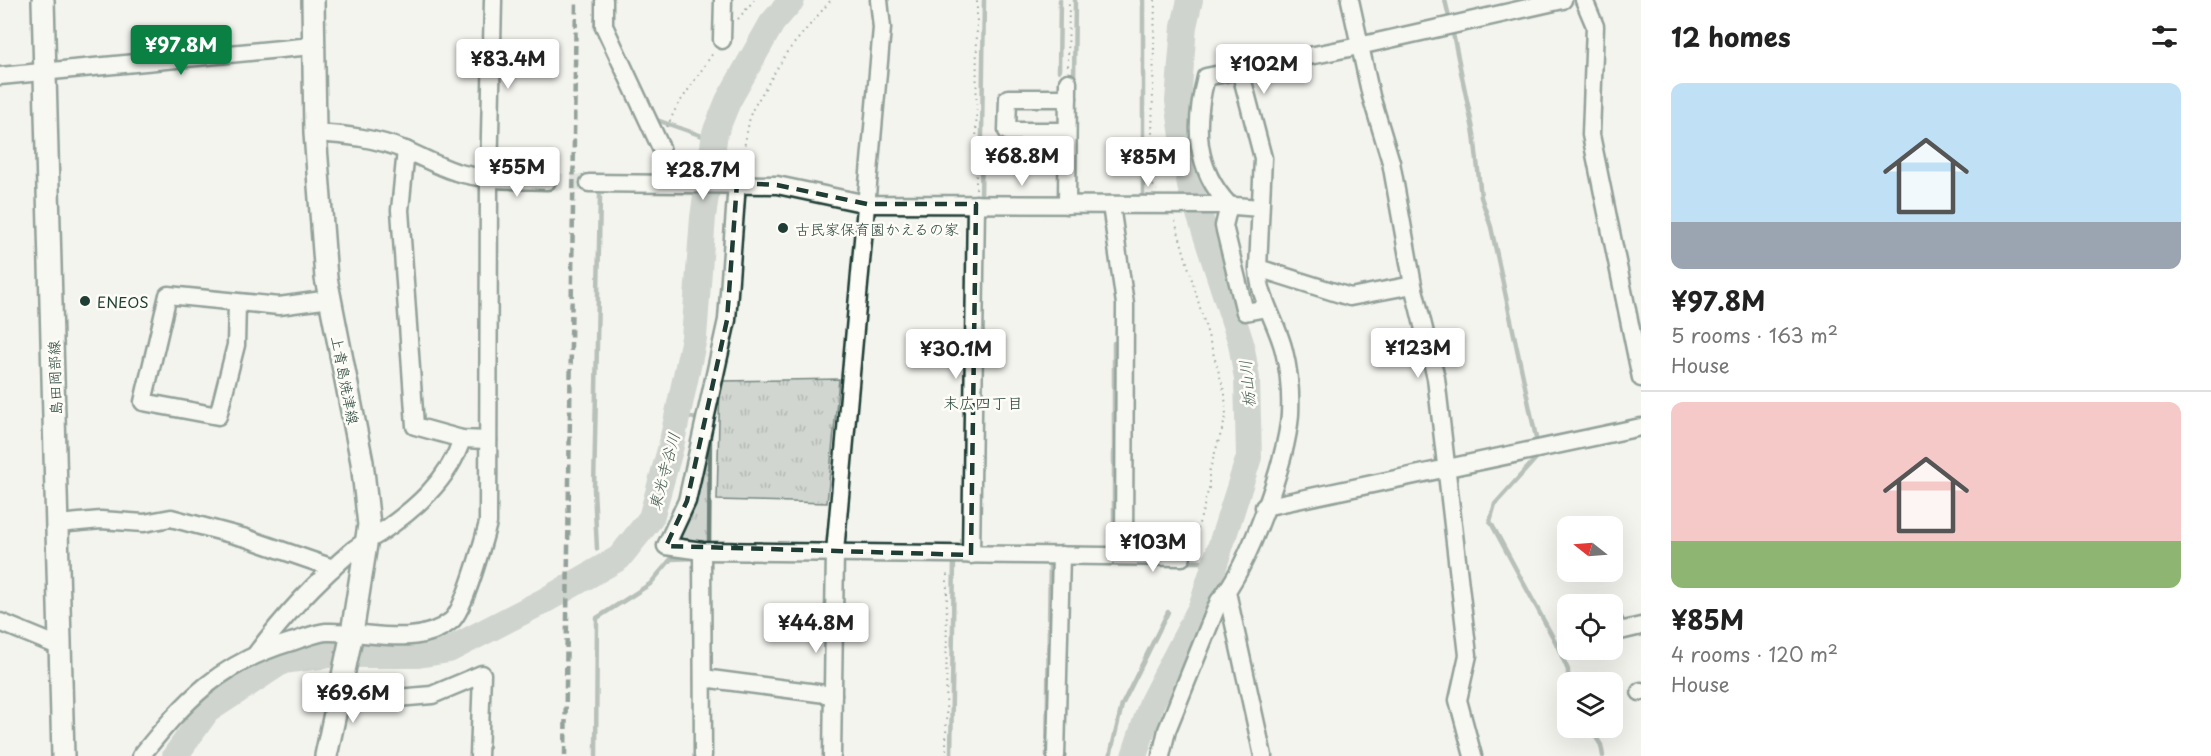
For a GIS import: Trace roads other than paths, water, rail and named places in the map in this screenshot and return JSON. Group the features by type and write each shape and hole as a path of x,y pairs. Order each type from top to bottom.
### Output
{"main road":[{"name":"島田岡部線","path":"43,0 63,756"},
{"name":"上青島焼津線","path":"313,0 312,46 320,216 330,299 362,462 369,525 352,633 326,756"}],"street":[{"path":"141,756 174,714 210,680 256,654 324,632 387,638 425,632 454,620 478,561 488,523 489,179 493,0"},
{"path":"604,0 604,26 661,148"},
{"path":"722,40 723,0"},
{"path":"832,756 835,552 882,28 879,0"},
{"path":"1350,0 1359,46 1391,162 1413,285 1436,378 1468,655 1458,700 1473,756"},
{"path":"1267,308 1245,312 1224,226 1226,205 1214,189 1204,166 1197,111 1206,76 1359,46 1563,0"},
{"path":"1584,0 1595,26 1591,135 1641,378"},
{"path":"0,76 312,46"},
{"path":"1161,756 1167,730 1219,601 1227,592 1281,463 1290,415 1289,382 1284,348 1258,281 1263,158 1240,70"},
{"path":"1067,131 1007,130 1008,98 1068,90 1067,205"},
{"path":"315,133 357,135 406,150 430,163 489,179 547,181"},
{"path":"406,150 400,210 415,426 462,439 488,440"},
{"path":"588,183 777,185 867,204 1226,205 1260,208"},
{"path":"733,183 727,320 687,501 666,546 702,551 1182,557"},
{"path":"971,555 976,204"},
{"path":"1111,206 1125,304 1124,555"},
{"path":"1258,268 1350,297 1413,285"},
{"path":"237,302 236,345 218,417 143,402 168,295 279,306 330,299"},
{"path":"1264,507 1641,427"},
{"path":"256,654 333,568 355,548 368,542 401,519 438,483 457,455 462,439"},
{"path":"58,524 100,520 144,523 171,518 246,538 333,568"},
{"path":"702,551 703,756"},
{"path":"1056,756 1061,555"},
{"path":"1227,592 1263,756"},
{"path":"0,622 61,647"},
{"path":"1623,630 1641,626"},
{"path":"340,689 397,698 432,695 482,674 479,756"},
{"path":"703,678 833,695"}],"waterway":[{"name":"東光寺谷川","path":"175,756 207,711 283,661 327,655 418,655 449,650 544,601 619,558 651,518 671,446 694,338 703,217 715,133 728,101 772,23 792,0"},
{"path":"981,200 984,0"},
{"path":"1059,71 1060,0"},
{"path":"1074,82 1075,0"},
{"path":"1143,0 1143,201"},
{"name":"栃山川","path":"1134,756 1152,702 1201,607 1249,457 1247,379 1241,343 1190,186 1178,101 1184,26 1190,0"},
{"path":"1445,0 1450,21"},
{"path":"596,17 595,28 603,43"},
{"path":"1452,29 1474,134 1481,197 1491,227 1538,447"},
{"path":"654,119 714,140"},
{"path":"597,549 594,489 600,196"},
{"path":"1114,343 1114,553"},
{"path":"678,412 701,421"},
{"path":"709,546 710,429"},
{"path":"1539,455 1495,504 1490,521 1556,643 1568,672"},
{"path":"596,756 597,618 650,584 671,559 699,558"},
{"path":"951,756 954,560"},
{"path":"1047,756 1050,561"},
{"path":"1184,562 1217,562"},
{"path":"1110,756 1122,705 1168,612"},
{"path":"1596,738 1601,745 1603,756"}],"tunnel":[{"path":"547,181 589,183"}],"railway":[{"path":"565,756 576,0"}],"place":[{"name":"古民家保育園かえるの家","path":"783,228"},
{"name":"ENEOS","path":"85,301"}],"district":[{"name":"末広四丁目","path":"983,402"}]}
